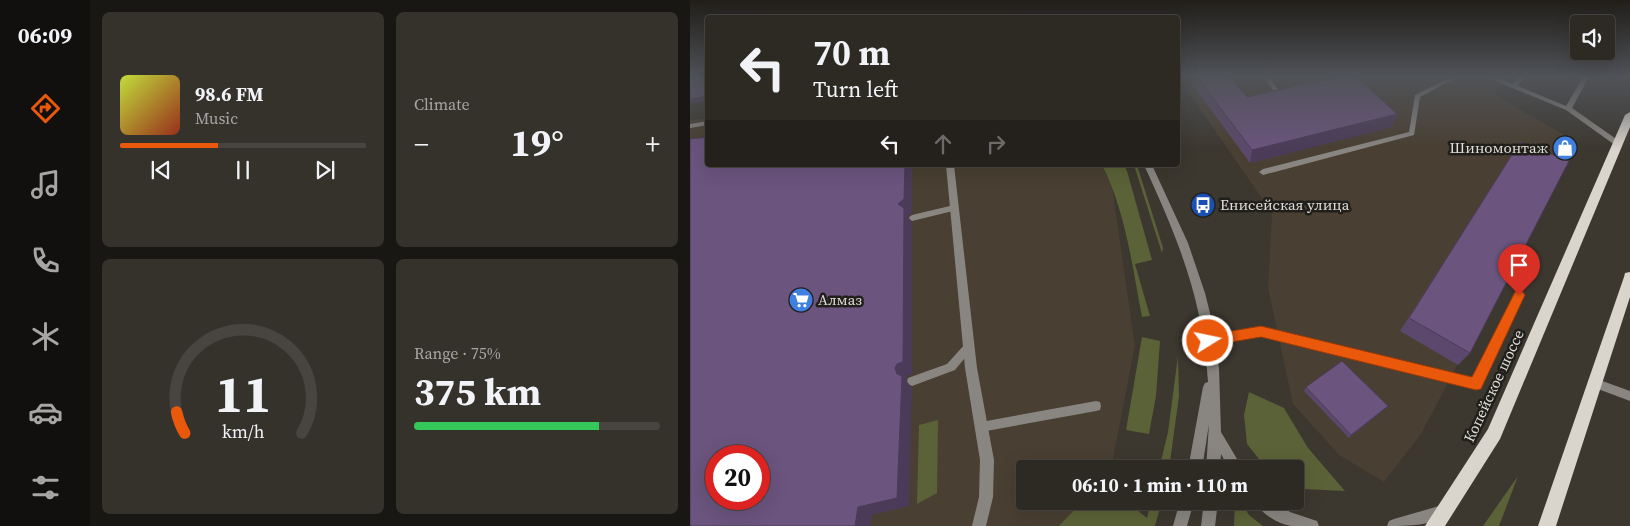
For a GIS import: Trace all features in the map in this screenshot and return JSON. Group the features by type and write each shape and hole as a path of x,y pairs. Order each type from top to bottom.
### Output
{"main road":[{"name":"Копейское шоссе","path":"1434,526 1447,510 1494,434 1630,115"},
{"path":"1547,526 1630,277"}],"street":[{"path":"950,167 969,346 987,460 986,497 979,526"},
{"path":"1149,167 1170,212 1192,268 1201,298 1212,366 1216,435 1214,460"},
{"path":"1196,460 1212,366"},
{"path":"1216,435 1231,460"},
{"path":"1180,526 1184,510"},
{"path":"1208,526 1209,510"},
{"path":"1273,510 1296,523 1312,526"},
{"path":"1394,526 1447,510"}],"lane":[{"path":"1263,172 1412,133 1416,102"},
{"path":"1550,102 1568,109 1618,143"},
{"path":"1568,109 1572,102"},
{"path":"690,126 705,124"},
{"path":"912,218 954,208"},
{"path":"1208,341 1261,331 1476,384 1519,295"},
{"path":"912,381 951,367 969,346"},
{"path":"1594,383 1630,396"},
{"path":"981,427 1096,406"}],"shaded area":[{"path":"1195,102 1506,102 1575,141 1421,434 1384,482 1339,455 1293,404 1268,288 1272,213"},
{"path":"705,118 705,167 1102,167 1112,186 1135,346 1113,460 1016,460 1016,510 1102,510 1099,526 690,526 690,120"}],"green space":[{"path":"1103,167 1125,167 1152,260 1135,264 1150,316 1142,317 1123,220"},
{"path":"1135,167 1138,167 1163,248 1162,253"},
{"path":"1142,337 1160,341 1156,396 1149,434 1126,430"},
{"path":"1178,356 1179,396 1170,460 1161,460 1168,432"},
{"path":"1249,392 1284,408 1308,448 1345,491 1304,489 1304,460 1260,460 1247,444 1244,415"},
{"path":"938,420 937,493 917,504 919,425"},
{"path":"1518,476 1499,526 1483,526"},
{"path":"1074,510 1137,510 1147,518 1149,510 1159,510 1155,526 1059,526"},
{"path":"1235,510 1246,510 1263,526 1234,526"}],"building":[{"path":"1215,102 1384,102 1397,114 1252,150"},
{"name":"Алмаз","path":"705,137 705,167 905,167 904,199 898,204 904,208 903,362 897,364 895,368 897,374 902,376 897,498 858,507 855,526 690,526 690,139"},
{"path":"1520,142 1569,161 1470,353 1409,318"},
{"path":"1342,361 1388,406 1351,435 1306,387"}],"place":[{"name":"Шиномонтаж","path":"1565,148"},
{"name":"Енисейская улица","path":"1203,205"},
{"name":"Алмаз","path":"801,300"}],"route":[{"path":"1208,341 1261,331 1476,384 1519,295"}]}
